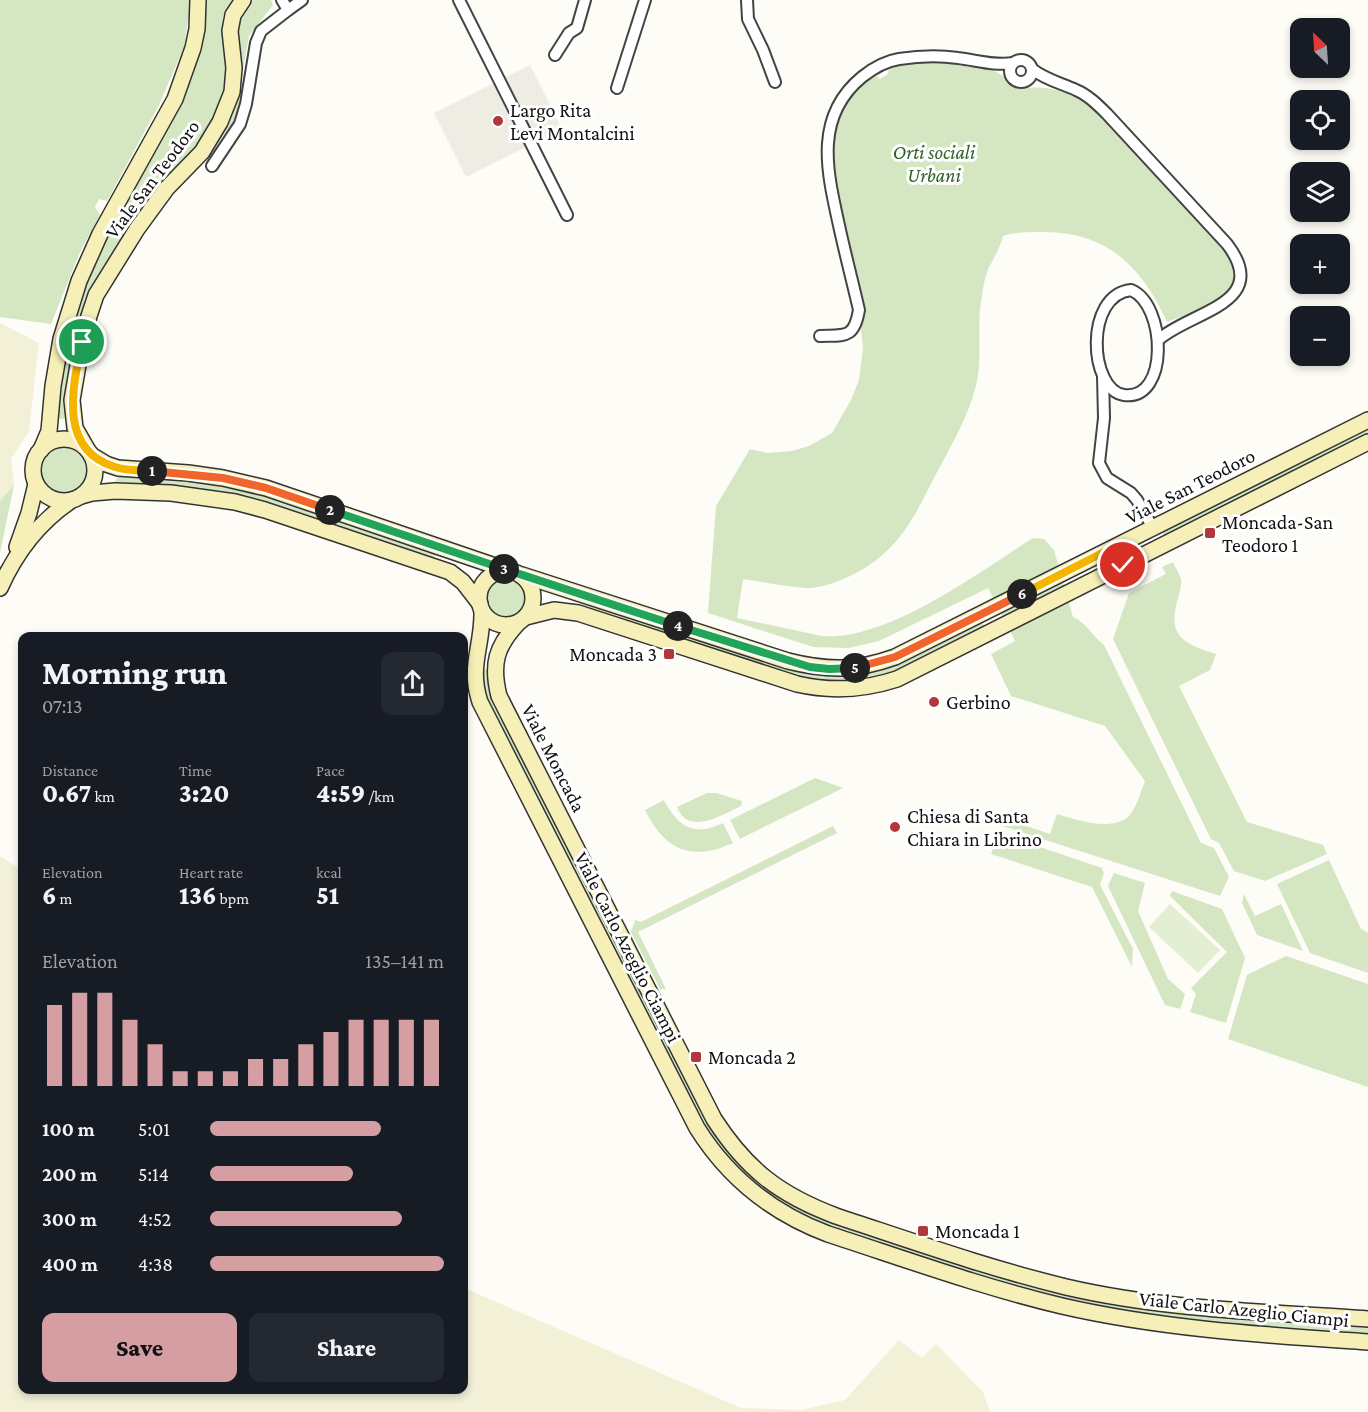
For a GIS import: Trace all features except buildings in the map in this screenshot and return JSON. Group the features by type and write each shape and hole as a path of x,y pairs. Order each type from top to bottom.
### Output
{"main road":[{"path":"0,588 13,561 29,513 36,484 33,466 49,431 53,386 61,339 79,281 100,234 175,99 197,29 198,0"},
{"name":"Viale San Teodoro","path":"89,452 75,428 72,400 82,342 92,305 106,277 137,229 167,188 202,152 220,122 232,92 234,68 230,31 234,15 243,0"},
{"name":"Viale San Teodoro","path":"522,575 788,661 829,669 862,667 895,657 1368,420"},
{"path":"41,450 53,441 67,439 81,444 106,464 118,468 188,473 266,488 522,575 532,588 534,595 531,610 502,643 494,670 485,663 475,668"},
{"path":"36,484 49,497 60,501 103,491 171,493 216,498 265,510 450,572 463,582 481,608 492,621 498,624 505,625 554,609 578,613 797,684 848,690 897,679 1368,442"},
{"path":"13,561 44,521 76,498 93,481 95,467 89,452"},
{"path":"1153,528 1162,545"},
{"path":"1111,549 1120,566"},
{"path":"481,608 479,596 485,581 491,575 507,570"},
{"name":"Viale Carlo Azeglio Ciampi","path":"481,608 482,634 475,668 476,689 488,719 684,1105 721,1163 751,1192 780,1212 828,1234 983,1284 1062,1306 1185,1328 1368,1342"},
{"name":"Viale Moncada","path":"494,670 499,696 705,1102 738,1153 765,1179 814,1208 836,1216 989,1266 1067,1287 1191,1307 1368,1319"}],"street":[{"path":"212,166 240,124 246,104 256,43 261,31 283,3 302,0"},
{"path":"459,0 567,214"},
{"path":"555,55 569,33 577,28 585,0"},
{"path":"617,88 645,0"},
{"path":"747,0 748,19 776,82"},
{"path":"820,336 847,335 856,326 859,310 829,180 827,153 829,134 839,102 854,84 869,72 896,59 927,56 957,57 1011,69"},
{"path":"1011,69 1021,60 1025,60 1032,69 1091,99 1227,244 1238,260 1240,281 1231,298 1182,324 1158,340"},
{"path":"1011,69 1017,83 1054,82"},
{"path":"1024,83 1032,75 1032,69"},
{"path":"1103,375 1116,392 1124,394 1139,392 1146,387 1158,363 1158,340 1154,322 1143,298 1137,292 1122,291 1110,299 1102,313 1096,336 1103,375 1104,418 1099,463 1102,471 1112,483 1131,493 1153,528"},
{"path":"1154,322 1164,326 1182,324"},
{"path":"1104,418 1111,405 1124,394"}],"shaded area":[{"name":"Largo Rita Levi Montalcini","path":"530,65 562,129 466,177 434,113"},
{"path":"0,323 39,343 29,431 11,459 14,485 0,501"},
{"path":"0,856 18,867 18,1394 468,1394 468,1290 741,1408 801,1410 845,1400 899,1340 922,1358 936,1344 983,1392 990,1412 0,1412"}],"green space":[{"path":"0,0 191,0 184,47 159,105 107,201 99,199 95,207 100,215 80,252 51,324 0,317"},
{"path":"206,0 233,0 223,16 222,29 227,67 225,89 205,135 90,294 80,322 69,369 66,416 60,419 58,415 60,387 68,339 85,282 204,24"},
{"path":"253,0 271,0 273,5 249,36 241,80 238,117 206,156 217,141 239,19"},
{"name":"Orti sociali Urbani","path":"924,62 979,66 999,74 1019,89 1057,90 1092,107 1222,246 1233,264 1232,284 1228,291 1217,300 1167,322 1157,302 1132,268 1102,245 1083,237 1062,233 1025,232 1003,236 988,269 980,307 978,375 973,398 920,506 903,533 893,545 867,567 829,584 807,588 743,579 737,618 822,636 848,635 875,628 904,616 932,602 1033,538 1044,539 1054,550 1073,617 1082,622 1104,645 1201,843 1214,848 1229,877 1220,896 993,823 988,813 1050,834 1057,814 1097,824 1117,822 1126,819 1132,812 1145,781 1105,726 1011,696 991,654 1015,641 988,588 879,641 849,648 813,647 708,613 716,506 750,449 767,453 792,451 809,446 832,433 851,400 859,380 863,349 861,328 866,310 842,212 834,161 837,127 843,111 854,93 870,79 877,76 880,79 888,74 889,69 898,65"},
{"path":"1368,426 1368,433 1166,536 1163,534 1162,530"},
{"path":"59,446 69,446 81,453 88,465 88,475 81,487 69,494 59,494 44,483 40,475 40,465 51,450"},
{"path":"118,476 208,482 268,495 437,553 432,558 266,502 236,495 172,486 119,484 115,482"},
{"path":"14,485 0,553 0,501"},
{"path":"1173,562 1181,582 1175,614 1177,632 1188,643 1216,654 1210,670 1179,686 1247,822 1323,845 1327,854 1265,881 1234,871 1219,843 1211,839 1113,639 1129,593 1166,574 1162,567"},
{"path":"506,579 513,580 519,585 524,591 524,605 519,611 513,616 506,617 499,616 493,611 488,605 487,598 488,591 493,585 499,580"},
{"path":"583,600 799,672 825,675 850,674 894,664 981,621 984,626 898,670 874,678 845,683 804,679 579,606 580,601"},
{"path":"482,670 489,671 490,689 710,1124 763,1185 1020,1281 1368,1325 1368,1335 1173,1319 1067,1300 985,1279 812,1221 755,1188 714,1144 488,702 483,689"},
{"path":"815,778 843,788 740,839 730,820"},
{"path":"707,793 716,793 742,801 741,806 707,821 689,821 682,816 677,807"},
{"path":"664,800 675,817 688,827 704,829 723,823 733,843 718,849 692,851 681,849 671,843 661,835 645,810"},
{"path":"833,826 837,833 638,932 666,989 660,989 631,932 635,920 641,922"},
{"path":"999,833 1102,868 1104,873 1100,885 1133,949 1132,967 1092,887 991,854"},
{"path":"1329,860 1361,929 1368,933 1368,973 1310,953 1277,884"},
{"path":"1114,873 1145,883 1138,911 1168,979 1185,994 1180,1009 1165,1005 1108,886"},
{"path":"1172,891 1222,909 1245,958 1226,1023 1190,1012 1196,994 1191,988 1227,952 1170,896"},
{"path":"1244,894 1255,916 1281,904 1303,951 1257,935 1242,903"},
{"path":"1170,904 1220,950 1198,973 1149,927"},
{"path":"1286,956 1368,984 1368,1087 1228,1039 1247,975"}],"place":[{"name":"Largo Rita Levi Montalcini","path":"498,121"},
{"name":"Moncada-San Teodoro 1","path":"1210,533"},
{"name":"Moncada 3","path":"669,654"},
{"name":"Gerbino","path":"934,702"},
{"name":"Chiesa di Santa Chiara in Librino","path":"895,827"},
{"name":"Moncada 2","path":"696,1057"},
{"name":"Moncada 1","path":"923,1231"}],"route":[{"path":"82,342 72,400 75,428 91,455 106,464 130,470 188,473 223,478 266,488 585,596 810,667 844,669 880,663 1114,547 1123,565"}]}
